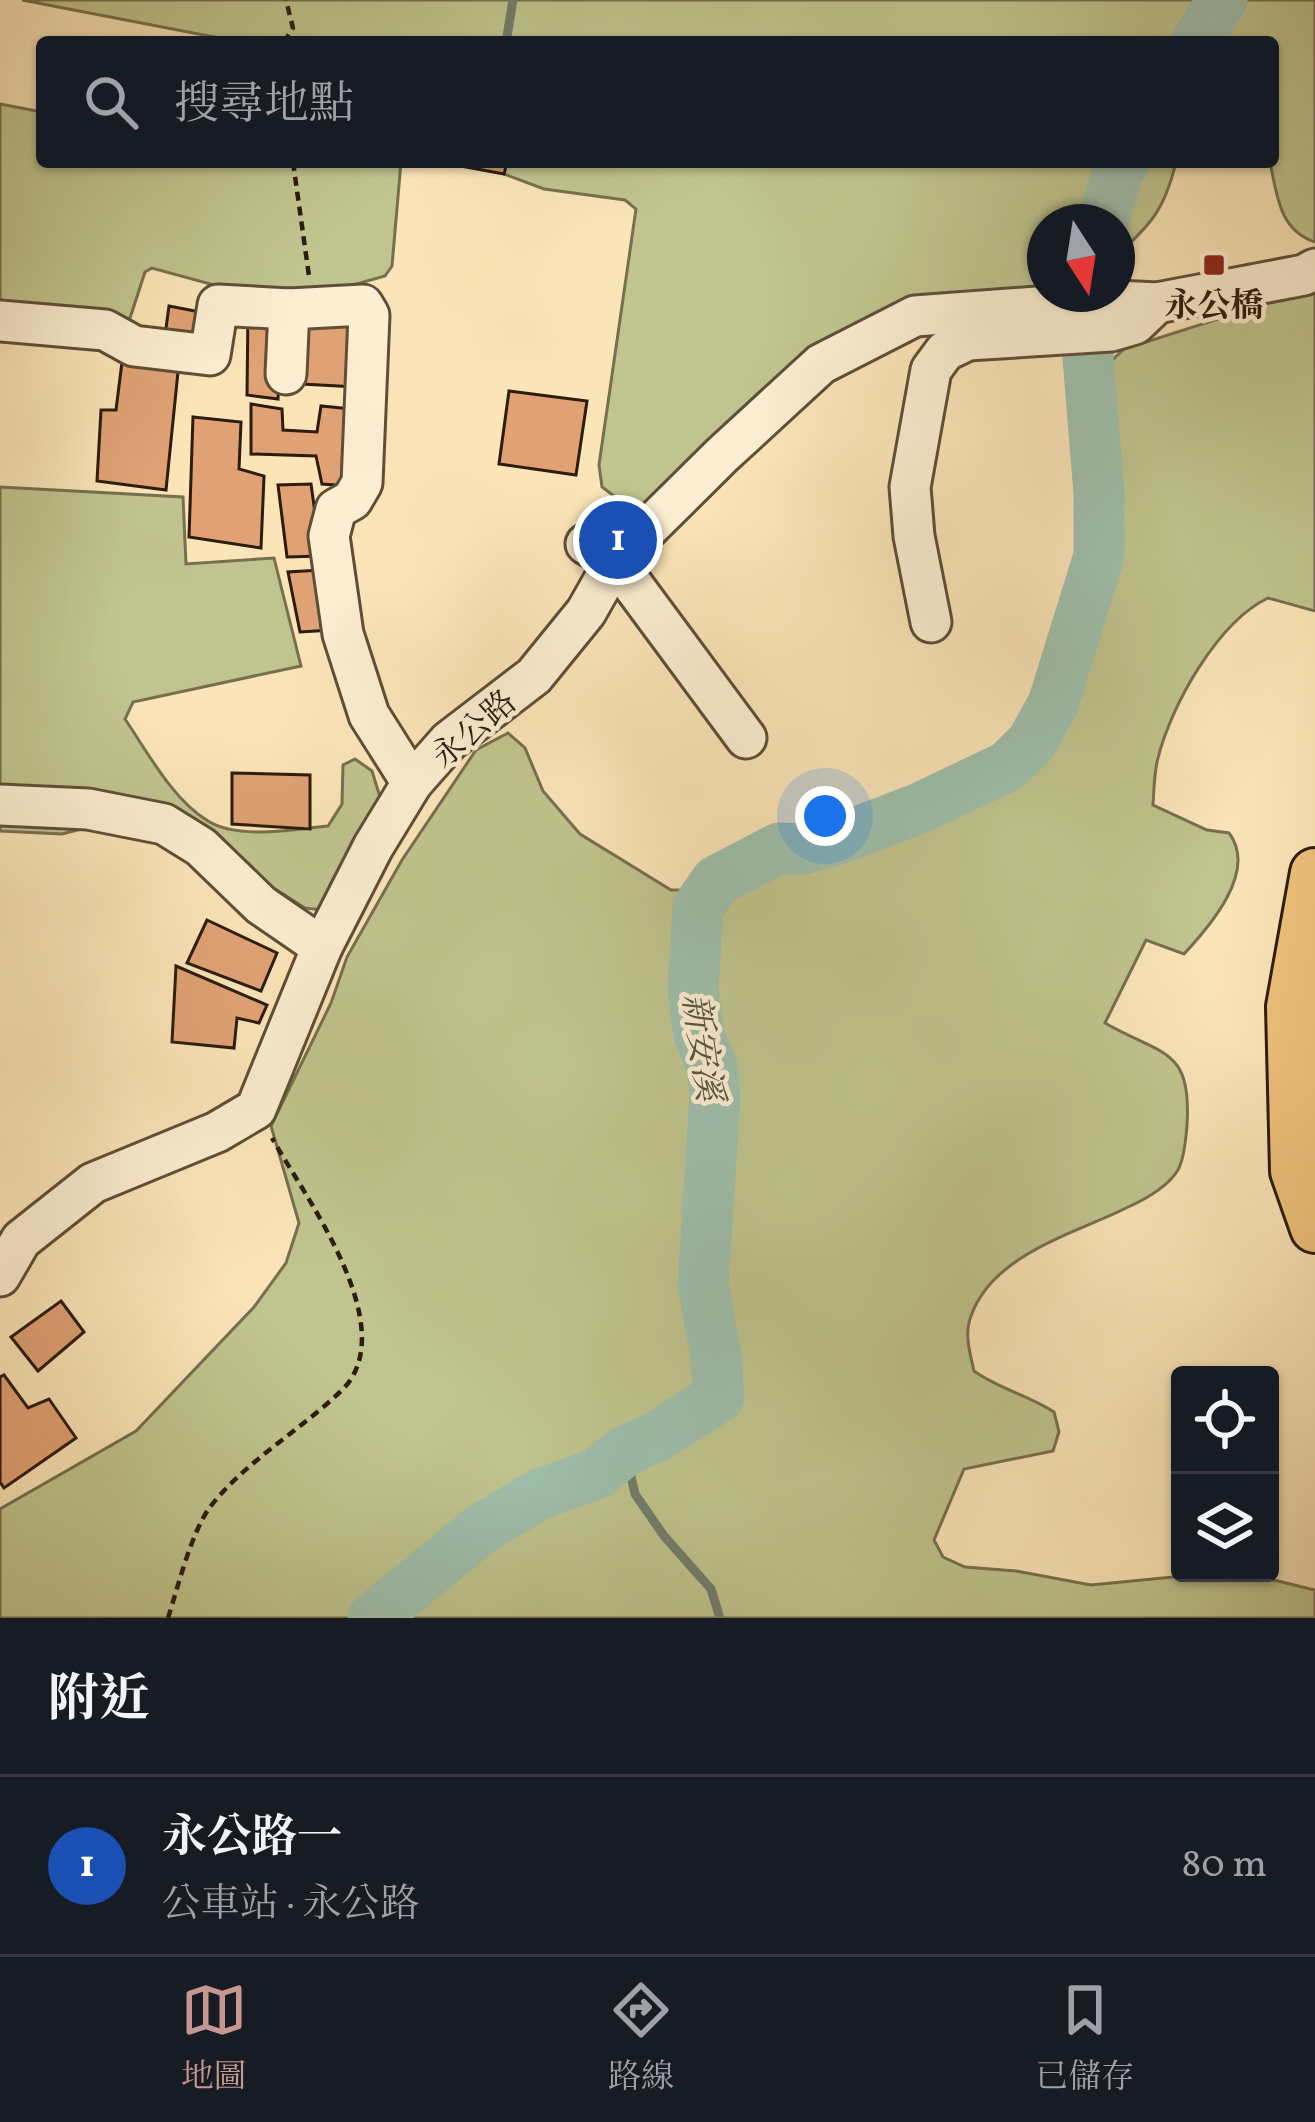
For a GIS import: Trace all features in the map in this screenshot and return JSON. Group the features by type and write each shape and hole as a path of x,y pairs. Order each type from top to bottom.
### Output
{"main road":[{"path":"1315,873 1291,1006 1295,1171 1315,1228"}],"street":[{"path":"931,622 910,487 931,370 945,351 968,340 1114,316 1304,275 1315,268"},
{"path":"0,321 105,330 134,346 210,355 218,305 363,305 369,315 362,483 352,500 335,509 329,536 343,634 369,715 412,783"},
{"path":"286,374 301,307"},
{"name":"永公路","path":"256,1109 322,947 412,783 449,741 534,676 586,612 601,553 722,455 821,364 915,316 1063,321"},
{"path":"601,553 746,738"},
{"path":"0,805 88,809 164,824 201,847 261,905 322,947"},
{"path":"0,1276 21,1240 93,1183 217,1132 256,1109"}],"path":[{"path":"286,0 293,28 288,36"},
{"path":"293,168 301,307"},
{"path":"168,1618 207,1510 343,1390 363,1355 360,1316 345,1268 256,1109"}],"green space":[{"path":"22,0 1315,0 1315,242 1287,220 1271,168 1279,168 1279,36 209,36"},
{"path":"0,104 36,111 36,168 400,168 392,266 385,276 335,290 236,291 152,268 145,272 130,318 121,323 0,314"},
{"path":"506,168 1174,168 1156,214 1135,238 1135,204 1027,204 1027,293 930,303 648,509 631,509 602,487 599,465 636,209 625,200 544,189 504,174"},
{"path":"1315,288 1315,611 1268,598 1249,610 1199,667 1164,737 1153,805 1207,830 1229,833 1238,864 1227,897 1184,954 1146,940 1105,1023 1157,1049 1178,1067 1187,1100 1182,1160 1155,1193 1037,1248 997,1277 982,1295 968,1330 974,1371 1054,1412 1059,1432 1053,1451 964,1469 934,1540 943,1557 965,1567 1091,1585 1171,1577 1171,1582 1279,1581 1315,1590 1315,1618 0,1618 0,1509 136,1431 254,1307 286,1263 299,1223 271,1126 331,1003 347,957 402,860 476,750 508,733 525,748 543,791 580,834 671,890 737,890 778,867 840,854 1004,780 1044,752 1070,692 1103,590 1116,530 1107,465 1104,378 1108,364 1124,349"},
{"path":"0,487 183,497 186,564 274,558 301,666 133,702 125,719 184,801 220,827 267,832 328,826 342,804 343,765 355,759 372,771 384,810 322,910 305,908 153,811 62,834 0,831"}],"building":[{"path":"472,168 506,168 504,174"},
{"path":"169,306 205,313 200,348 164,343"},
{"path":"248,308 283,311 278,399 247,395"},
{"path":"304,323 360,328 356,387 302,384"},
{"path":"123,354 179,362 166,490 97,481 101,410 116,410"},
{"path":"509,391 587,401 576,475 499,464"},
{"path":"251,404 282,409 283,430 317,432 321,406 352,409 349,486 322,484 316,456 251,454"},
{"path":"193,417 241,422 239,469 264,476 261,548 189,537"},
{"path":"311,484 321,556 287,557 278,485"},
{"path":"321,570 332,630 300,632 288,572"},
{"path":"232,773 310,775 310,829 232,824"},
{"path":"207,920 277,953 261,991 187,963"},
{"path":"176,966 267,1005 259,1023 237,1018 234,1048 172,1042"},
{"path":"61,1301 84,1332 38,1371 11,1337"},
{"path":"4,1375 28,1408 49,1399 76,1438 4,1488 0,1482 0,1377"}],"waterway":[{"path":"507,36 513,0"},
{"name":"新安溪","path":"1200,36 1222,0"},
{"name":"新安溪","path":"1108,204 1120,168"},
{"name":"新安溪","path":"373,1618 481,1529 540,1494 596,1474 625,1451 719,1397 703,1286 715,1095 693,989 698,907 716,881 779,848 802,849 836,840 920,808 1008,766 1032,742 1053,704 1099,556 1088,358 1092,312"},
{"path":"625,1451 635,1494 711,1589 720,1618"}],"place":[{"name":"永公橋","path":"1214,265"},
{"name":"永公路一","path":"618,540"}]}
